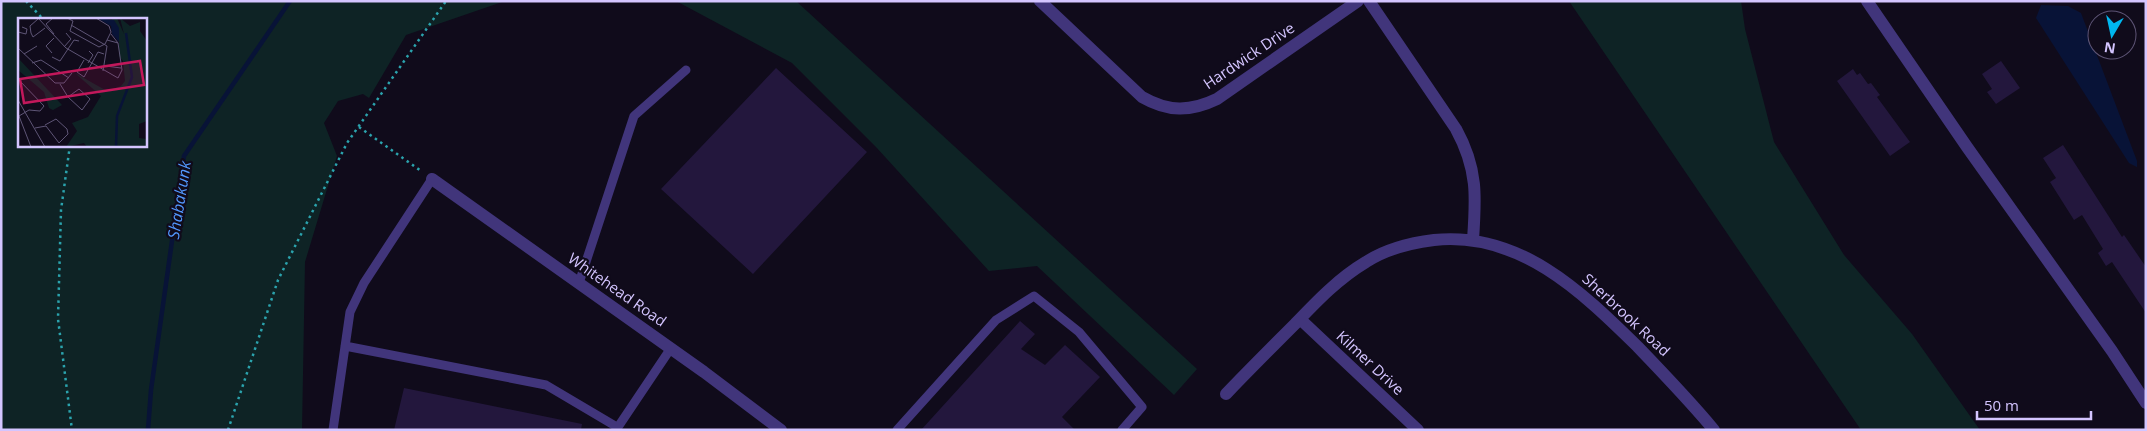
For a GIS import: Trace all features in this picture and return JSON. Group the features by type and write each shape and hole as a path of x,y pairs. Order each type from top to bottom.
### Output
{"street":[{"name":"Hardwick Drive","path":"1040,1 1142,97 1162,106 1186,110 1201,107 1216,99 1358,1"},
{"path":"1369,1 1456,129 1466,147 1473,168 1476,191 1473,240"},
{"path":"1867,1 2146,402"},
{"name":"Whitehead Road","path":"432,179 671,348 781,430"},
{"name":"Sherbrook Road","path":"1226,394 1345,275 1368,260 1393,249 1419,242 1446,239 1473,240 1517,252 1576,288 1659,369 1714,430"},
{"name":"Kilmer Drive","path":"1300,319 1418,430"}],"lane":[{"path":"579,283 634,116 686,70"},
{"path":"332,430 350,312 364,283 432,179"},
{"path":"896,430 996,320 1034,296 1079,332 1142,407 1122,430"},
{"path":"346,346 546,385 616,429 671,348"}],"path":[{"path":"26,1 42,18"},
{"path":"228,430 278,280 347,143 446,1"},
{"path":"358,127 432,179"},
{"path":"70,146 61,210 58,319 72,430"}],"green space":[{"path":"1,1 505,1 406,35 369,98 363,94 338,101 324,123 337,156 305,262 302,430 1,430"},
{"path":"676,1 796,1 1197,369 1174,395 1037,266 989,271 876,147 792,63"},
{"path":"1569,1 1741,1 1745,29 1774,142 1844,255 1912,334 1980,430 1861,430"}],"water":[{"path":"2041,5 2068,6 2081,13 2087,29 2087,60 2099,60 2137,161 2137,167 2129,163 2036,18"}],"building":[{"path":"2001,61 2020,88 1996,104 1987,92 1992,89 1982,74"},
{"path":"776,68 867,152 753,274 661,189"},
{"path":"1853,69 1857,75 1860,73 1868,84 1871,83 1880,95 1877,97 1910,142 1890,156 1837,81"},
{"path":"2063,145 2122,237 2124,235 2146,267 2146,313 2112,262 2106,266 2098,253 2103,249 2082,215 2074,220 2050,182 2056,178 2043,158"},
{"path":"1020,321 1035,334 1021,349 1045,365 1065,345 1100,377 1062,417 1075,430 921,430"},
{"path":"404,388 582,424 581,430 394,430"}],"waterway":[{"name":"Shabakunk","path":"148,430 151,390 184,156 290,1"}]}
